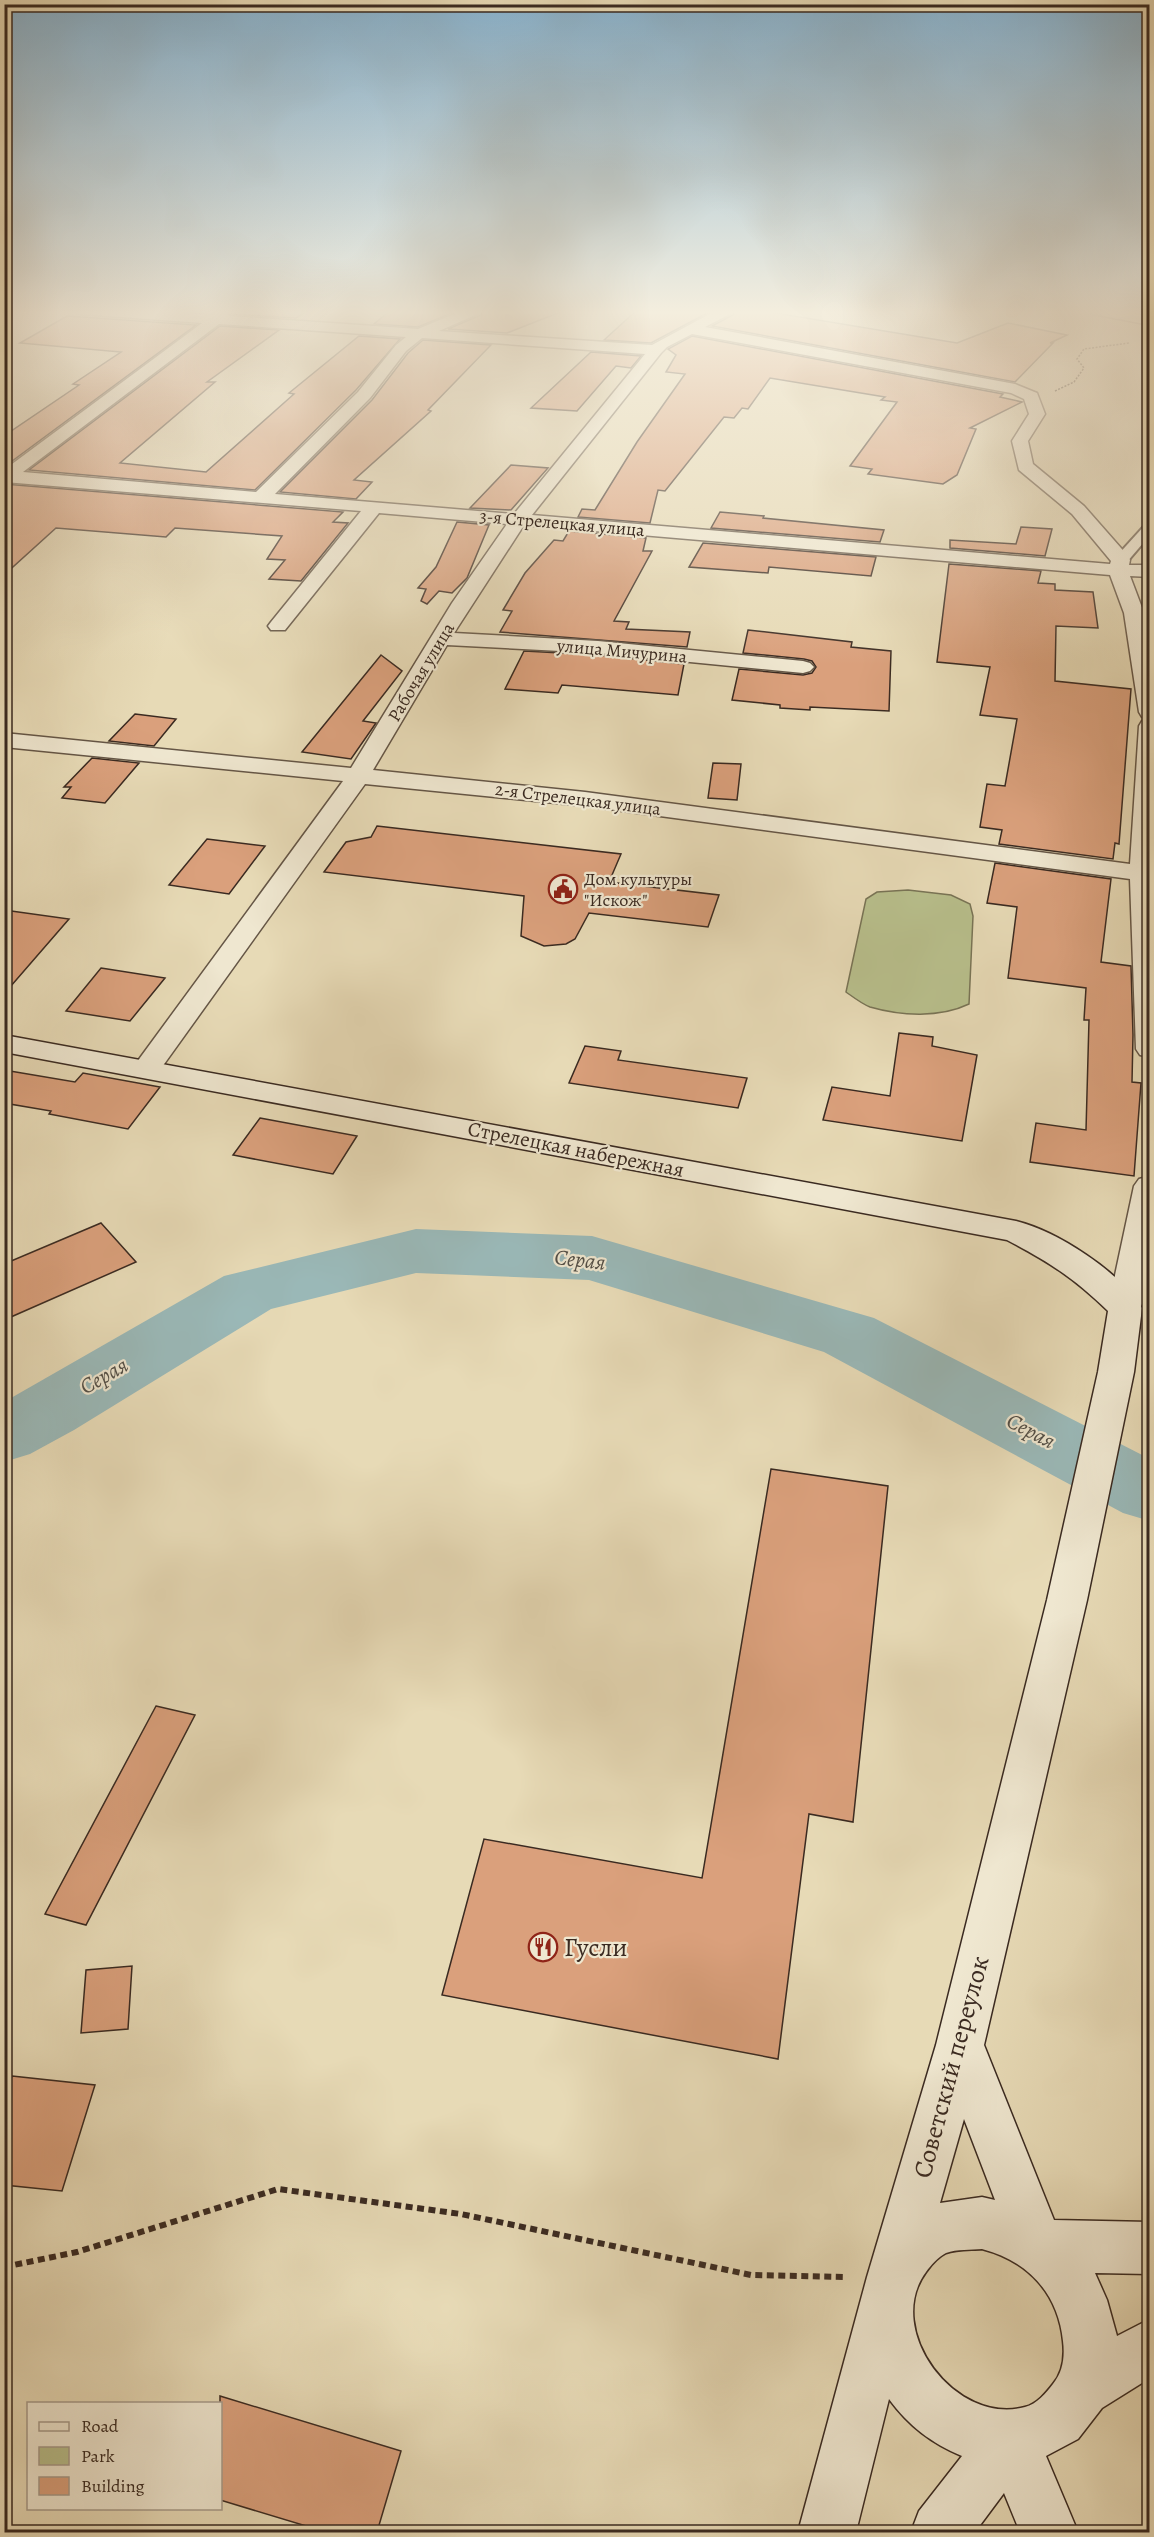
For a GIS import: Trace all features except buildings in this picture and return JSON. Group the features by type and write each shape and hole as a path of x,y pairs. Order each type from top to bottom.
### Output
{"street":[{"path":"5,476 69,428"},
{"path":"261,498 331,428"},
{"name":"Рабочая улица","path":"147,1068 344,799 441,639 519,519 592,428"},
{"path":"1027,428 1020,441 1025,466 1078,510 1120,565 1134,613 1149,712"},
{"name":"3-я Стрелецкая улица","path":"5,476 519,519 1120,565 1149,571"},
{"path":"278,626 374,507"},
{"name":"улица Мичурина","path":"441,639 598,647 803,667"},
{"path":"1149,726 1145,874 1149,1049"},
{"name":"2-я Стрелецкая улица","path":"4,740 585,798 1145,874"},
{"name":"Стрелецкая набережная","path":"4,1043 1016,1231 1058,1253 1092,1276 1125,1308"},
{"name":"Советский переулок","path":"827,2532 893,2277 960,2045 1067,1600 1116,1371 1125,1308 1149,1186"},
{"path":"960,2045 1038,2246"},
{"path":"982,2223 1011,2230 1038,2246 1058,2264 1085,2311 1091,2337 1090,2363 1083,2388 1071,2408 1054,2424 1034,2434 1010,2438 983,2436 955,2425 931,2408 911,2385 897,2359 888,2331 888,2303 893,2277 907,2253 928,2235 953,2224 982,2223"},
{"path":"1038,2246 1149,2248"},
{"path":"1083,2388 1149,2346"},
{"path":"940,2532 1010,2438"},
{"path":"1010,2438 1049,2532"}],"lane":[{"path":"1120,565 1149,526"}],"path":[{"path":"4,2267 77,2252 278,2189 461,2214 751,2275 893,2277"}],"green space":[{"path":"908,890 951,895 970,904 973,916 969,1004 946,1012 907,1014 870,1007 846,992 866,899 877,892"}],"waterway":[{"name":"Серая","path":"4,1435 48,1412 248,1292 416,1251 592,1258 849,1335 1150,1493"}],"place":[{"name":"Дом культуры \"Искож\"","path":"563,889"},
{"name":"Гусли","path":"543,1947"}]}
